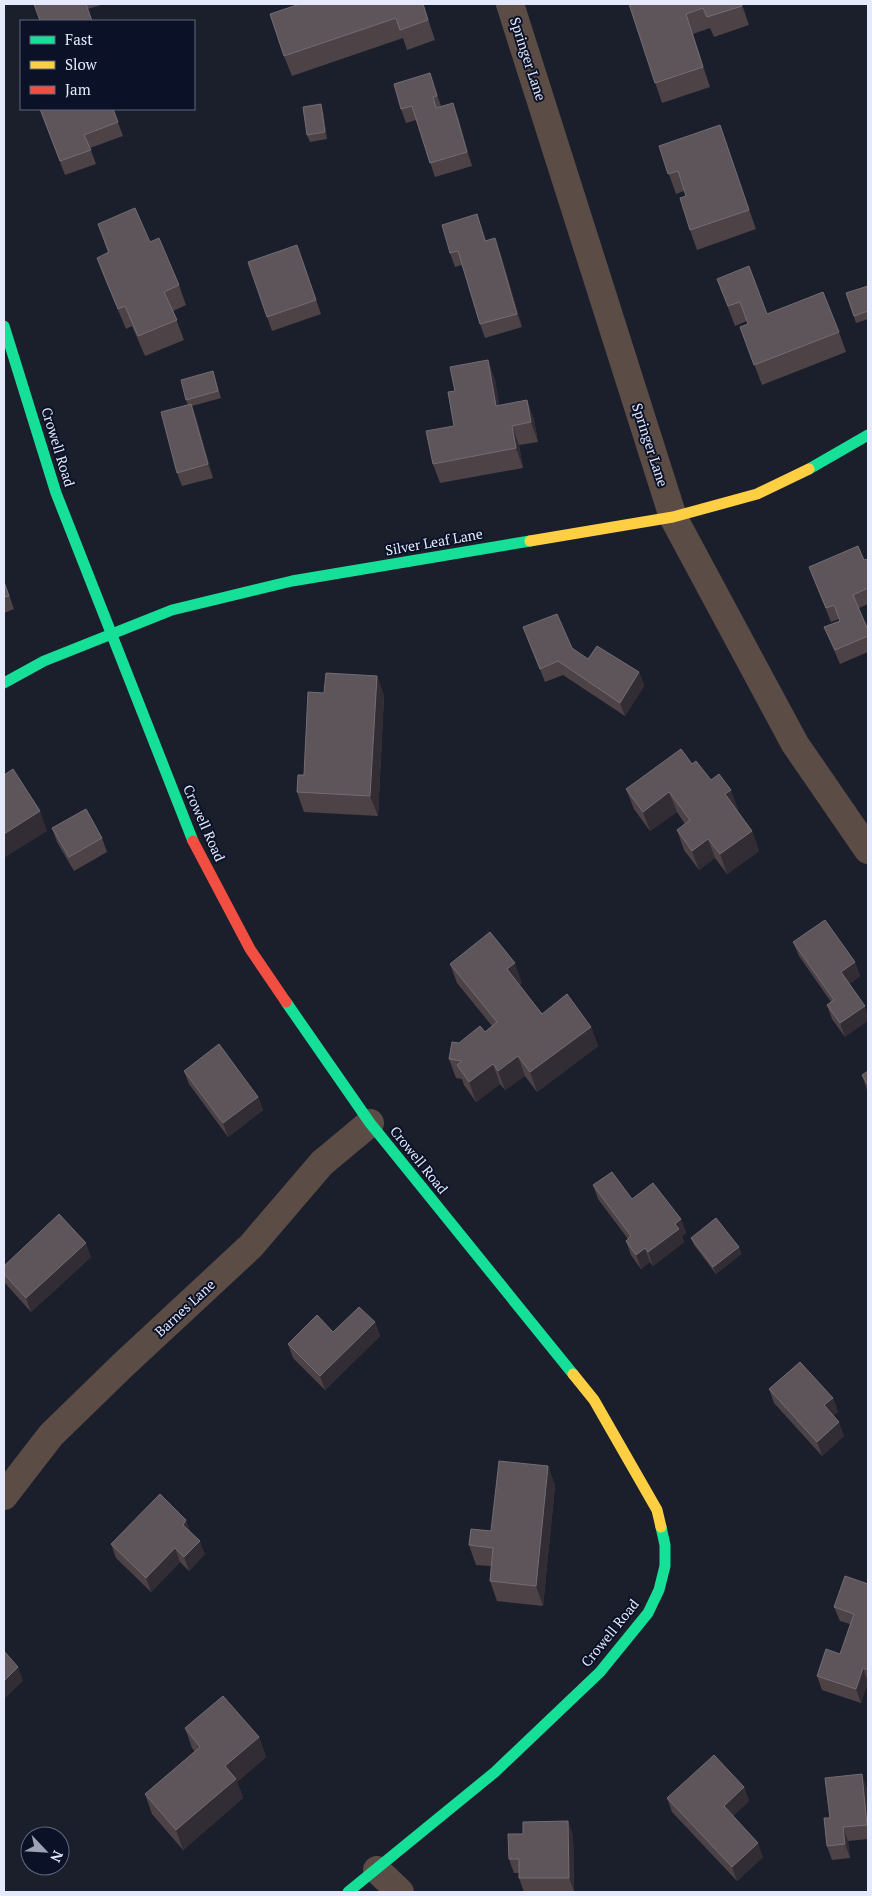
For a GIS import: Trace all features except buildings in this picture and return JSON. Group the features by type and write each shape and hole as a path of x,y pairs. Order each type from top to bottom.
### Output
{"street":[{"name":"Springer Lane","path":"510,4 673,517 795,744 868,850"},
{"name":"Crowell Road","path":"4,326 56,493 110,634 189,834 250,949 370,1123 594,1400 657,1510 665,1545 665,1566 659,1590 648,1612 600,1672 495,1772 348,1892"},
{"name":"Silver Leaf Lane","path":"4,683 44,661 172,610 292,581 673,517 757,494 803,473 868,435"},
{"name":"Barnes Lane","path":"4,1496 51,1435 251,1246 322,1163 370,1123"},
{"path":"377,1870 400,1892"}],"traffic: fast":[{"path":"4,326 56,493 193,841"},
{"path":"809,469 868,435"},
{"path":"4,683 44,661 172,610 292,581 530,541"},
{"path":"286,1002 370,1123 573,1374"},
{"path":"348,1892 495,1772 600,1672 648,1613 659,1590 665,1566 665,1545 661,1527"}],"traffic: slow":[{"path":"530,541 673,517 757,494 809,469"},
{"path":"573,1374 594,1400 657,1510 661,1527"}],"traffic: jam":[{"path":"193,841 250,949 286,1002"}]}
